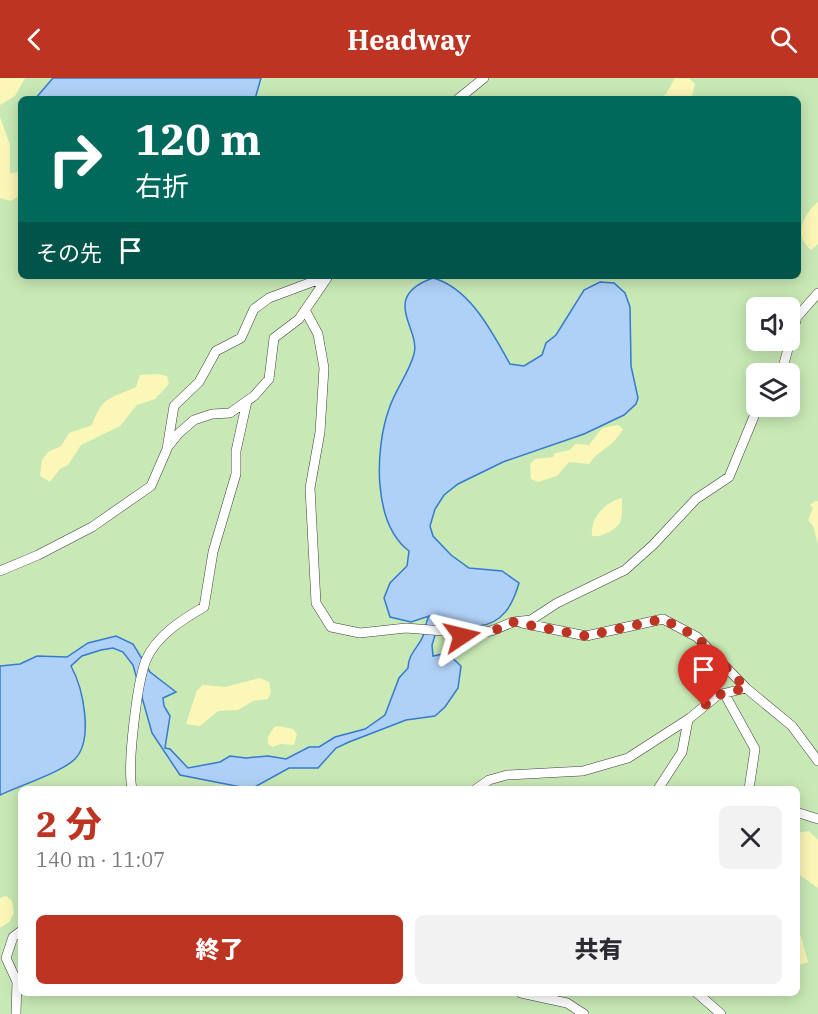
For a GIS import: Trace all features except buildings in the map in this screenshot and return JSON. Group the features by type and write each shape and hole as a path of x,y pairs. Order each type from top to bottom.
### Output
{"lane":[{"path":"462,96 484,78"},
{"path":"167,449 174,406 199,382 216,351 241,338 254,309 269,298 321,279"},
{"path":"0,571 38,555 92,527 151,486 167,449 179,433 194,420 212,414 230,413 247,401 269,378 274,338 305,310 326,279"},
{"path":"784,363 797,317 818,293"},
{"path":"305,310 318,334 324,368 320,432 310,488 316,603 331,627 360,633 406,628 443,631 462,636 491,632 513,622 531,620 557,603 625,570 653,545 696,499 729,477 756,417"},
{"path":"132,786 131,751 147,659 177,622 204,607 213,552 236,474 236,451 247,401"},
{"path":"513,622 586,636 663,619 697,637 746,688 792,726 818,761"},
{"path":"480,786 489,780 507,776 547,776 583,771 628,758 688,720 718,695 746,688"},
{"path":"724,693 755,749 749,786"},
{"path":"660,786 682,752 688,720"},
{"path":"800,813 818,819"},
{"path":"18,933 13,937 3,960 18,980"},
{"path":"16,1014 18,992"},
{"path":"536,996 567,1002 584,1014"},
{"path":"700,996 721,1014"}],"green space":[{"path":"0,78 818,78 818,1014 0,1014"}],"sand":[{"path":"0,78 25,78 15,96 0,105"},
{"path":"675,78 689,78 695,84 692,96 664,96"},
{"path":"0,117 10,145 10,173 18,172 18,197 11,201 0,198"},
{"path":"818,202 818,244 811,250 802,238 802,225 808,213"},
{"path":"140,375 167,376 169,384 155,399 137,405 120,426 81,445 68,465 60,469 50,482 40,476 42,460 48,452 61,446 69,433 92,425 104,403 136,387"},
{"path":"618,425 623,429 619,436 589,464 569,462 557,476 538,482 531,479 530,464 535,459 553,457 555,453 570,450 575,444 589,445 602,428"},
{"path":"622,498 622,515 619,524 607,533 592,536 596,517 610,503"},
{"path":"818,501 818,544 813,526 808,520 813,508 810,505"},
{"path":"260,678 269,682 271,692 268,699 253,701 238,710 218,711 200,726 186,724 197,690 203,685 225,687"},
{"path":"274,727 293,729 297,734 294,745 281,744 272,747 268,744 268,737"},
{"path":"809,831 818,840 818,888 800,875 800,832"},
{"path":"6,896 12,901 14,913 9,922 0,928 0,898"},
{"path":"800,936 801,936 808,962 800,965"}],"water":[{"path":"53,78 261,78 256,96 38,96"},
{"path":"436,279 458,291 479,313 510,364 524,366 542,355 546,343 556,335 584,290 600,282 614,283 625,293 630,307 631,366 638,398 636,404 624,415 584,434 503,462 458,484 444,495 435,509 430,526 433,536 451,555 469,568 502,571 519,583 506,612 494,621 474,626 440,619 432,645 433,656 447,653 461,666 458,688 445,707 435,716 406,720 336,748 318,768 289,768 256,786 236,786 180,775 152,733 133,665 123,652 113,648 101,650 82,656 71,666 85,713 84,739 75,759 51,774 0,795 0,666 20,664 37,656 67,657 88,643 116,636 133,644 150,672 176,692 163,698 164,706 170,716 165,748 170,749 188,768 220,762 230,756 246,758 268,756 286,759 309,747 319,747 335,737 365,729 385,715 399,678 408,668 411,655 423,636 429,616 411,622 390,617 384,598 390,583 407,566 409,551 397,538 388,522 383,504 379,464 384,425 389,409 414,354 415,344 405,304 408,294 417,286"}],"route":[{"path":"462,636 491,632 513,622 586,636 632,624 663,619 697,637 718,662 746,688 718,695 704,706"}]}
